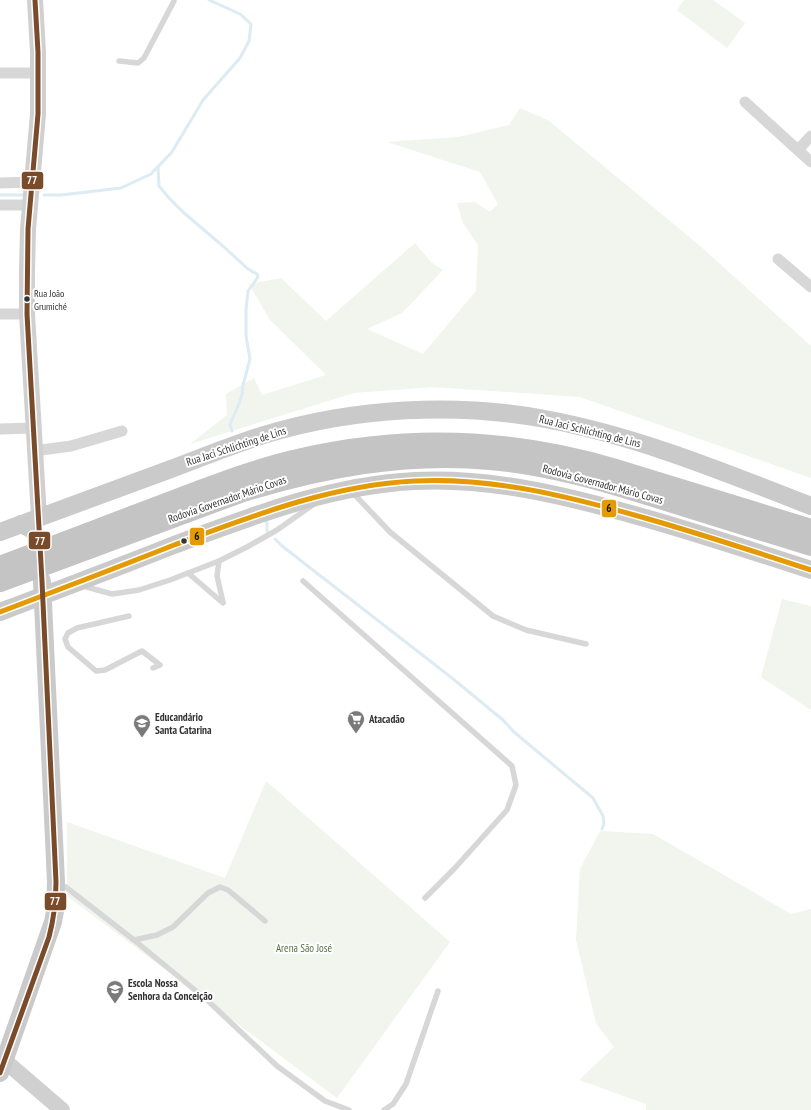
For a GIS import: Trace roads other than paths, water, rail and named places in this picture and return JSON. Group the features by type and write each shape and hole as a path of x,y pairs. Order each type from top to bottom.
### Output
{"highway":[{"name":"Rodovia Governador Mário Covas","path":"0,566 177,499 270,466 336,451 370,446 411,443 451,442 489,444 560,454 616,469 811,529"},
{"name":"Rodovia Governador Mário Covas","path":"0,582 225,498 280,480 324,470 366,463 406,459 448,458 490,460 534,466 575,474 616,485 811,546"}],"main road":[{"path":"21,524 33,530 40,543 27,314 30,205 38,114 36,0"},
{"name":"Rua Jaci Schlichting de Lins","path":"0,532 268,434 339,418 400,411 468,410 505,413 544,419 585,428 678,456 811,506"},
{"path":"0,612 40,589 75,584 258,514 321,495 380,484 416,481 452,481 530,490 570,498 618,510 811,570"},
{"path":"40,589 56,882 55,911 53,922 2,1067 62,1110"}],"street":[{"path":"0,73 38,73"},
{"path":"745,102 811,162"},
{"path":"798,150 811,136"},
{"path":"0,183 33,182"},
{"path":"0,205 30,205"},
{"path":"778,259 811,287"},
{"path":"0,314 27,314"},
{"path":"0,429 33,428"},
{"path":"34,451 71,446 122,431"}],"lane":[{"path":"119,61 138,63 144,58 174,1"},
{"path":"350,489 390,532 493,616 526,630 586,644"},
{"path":"75,584 112,594 139,590 188,573 219,561 277,530 313,506 321,495"},
{"path":"188,573 223,603 217,576 219,561"},
{"path":"303,581 512,766 516,785 507,810 454,869 424,898"},
{"path":"130,616 78,628 68,633 66,639 68,647 96,671 105,670 142,651 160,665 153,668"},
{"path":"56,882 67,888 134,940 207,1000 277,1066 325,1101 349,1110"},
{"path":"134,940 157,935 172,927 208,893 220,887 228,890 265,921"},
{"path":"384,1110 393,1104 406,1084 438,992"}],"waterway":[{"path":"44,195 61,195 121,188 151,174 172,152 203,100 240,58 249,41 251,24 240,14 209,0"},
{"path":"158,167 159,186 169,198 248,269 257,274 258,277 248,291 246,336 250,359 239,404 230,425 232,431"},
{"path":"0,195 23,195"},
{"path":"267,522 267,531"},
{"path":"275,539 452,678 593,798 603,816 604,824 602,829"}],"place":[{"name":"Rua João Grumiché","path":"27,299"},
{"name":"Atacadão","path":"356,734"},
{"name":"Educandário Santa Catarina","path":"142,738"},
{"name":"Escola Nossa Senhora da Conceição","path":"115,1004"}],"park label":[{"name":"Arena São José","path":"304,948"}]}
